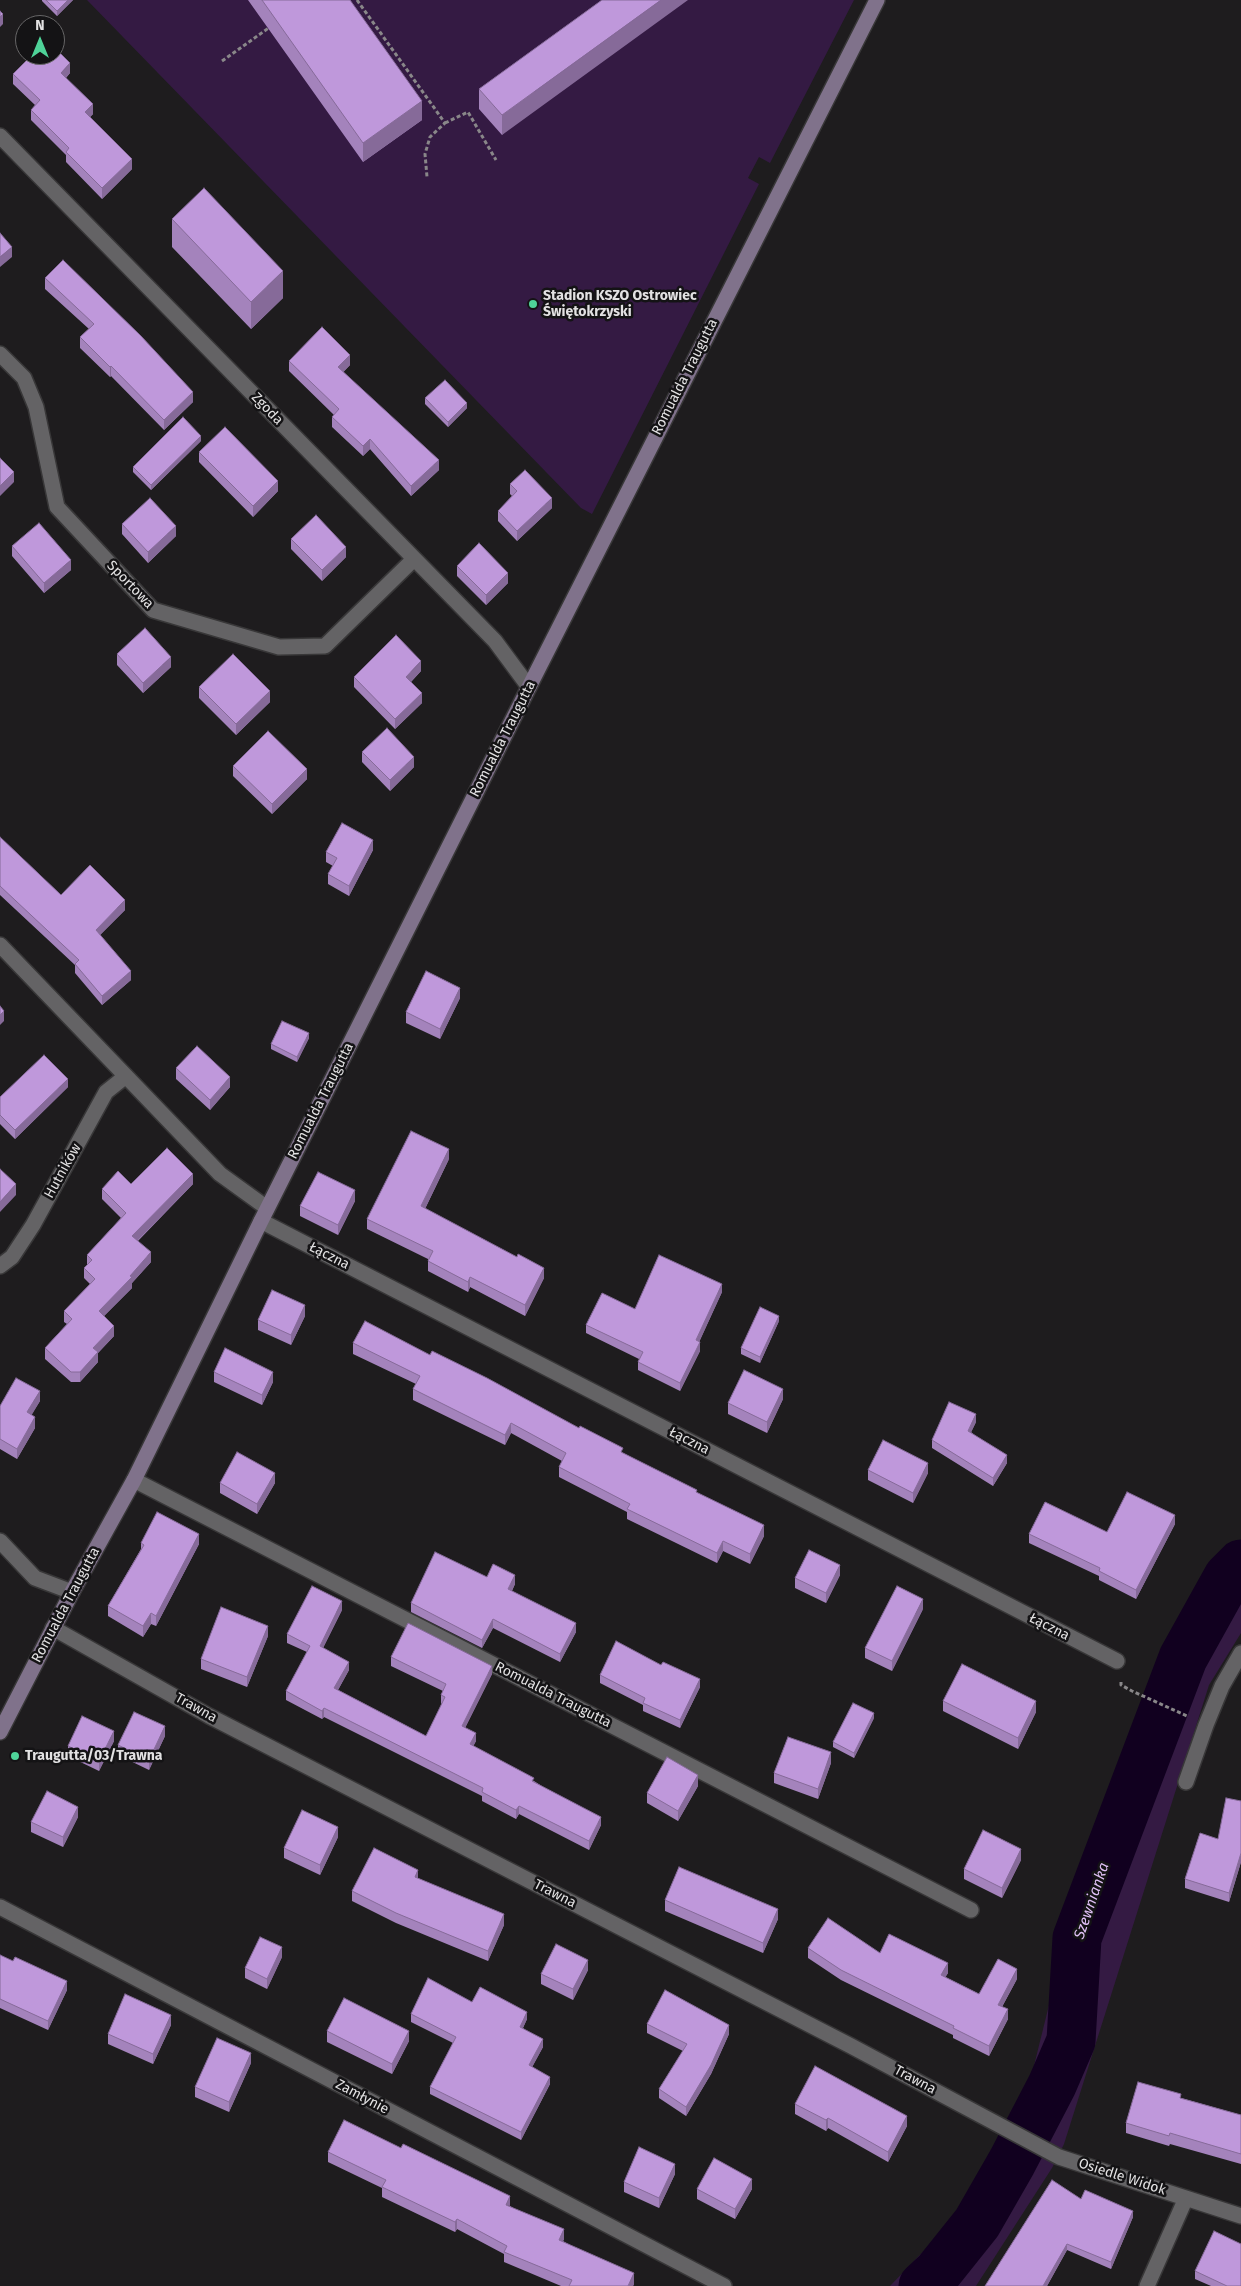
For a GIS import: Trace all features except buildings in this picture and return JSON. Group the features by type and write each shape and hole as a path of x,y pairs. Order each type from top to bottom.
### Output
{"main road":[{"name":"Romualda Traugutta","path":"0,1732 72,1592 134,1480 264,1215 876,0"}],"street":[{"name":"Zgoda","path":"0,136 495,641 529,687"},
{"name":"Sportowa","path":"0,354 24,378 36,407 57,508 153,610 279,648 325,646 414,559"},
{"name":"Łączna","path":"0,945 220,1174 264,1215 1117,1662"},
{"name":"Hutników","path":"0,1266 12,1257 33,1225 106,1092 126,1076"},
{"name":"Romualda Traugutta","path":"134,1480 971,1910"},
{"path":"0,1541 35,1578 72,1592"},
{"name":"Trawna","path":"53,1628 208,1716 851,2046 1059,2157"},
{"path":"1186,1782 1222,1686 1241,1653"},
{"name":"Zamłynie","path":"0,1907 724,2286"},
{"name":"Osiedle Widok","path":"1059,2157 1241,2216"},
{"name":"Osiedle Widok","path":"1147,2286 1186,2198"}],"path":[{"path":"357,0 445,123"},
{"path":"222,61 277,22"},
{"path":"427,176 425,154 430,137 445,123 468,112 496,160"},
{"path":"1132,1691 1206,1725"}],"shaded area":[{"name":"Stadion KSZO Ostrowiec Świętokrzyski","path":"87,0 854,0 770,163 759,157 748,178 759,184 592,514 581,508"},
{"path":"1241,1541 1241,1633 1209,1685 1064,2144 1052,2168 976,2286 890,2286 972,2201 1027,2094 1049,2005 1098,1834 1156,1677"}],"waterway":[{"name":"Szewnianka","path":"923,2286 937,2273 977,2223 1012,2162 1052,2085 1071,2041 1077,1938 1183,1658 1228,1577 1241,1564"}],"place":[{"name":"Stadion KSZO Ostrowiec Świętokrzyski","path":"533,304"},
{"name":"Traugutta/03/Trawna","path":"15,1756"}]}
